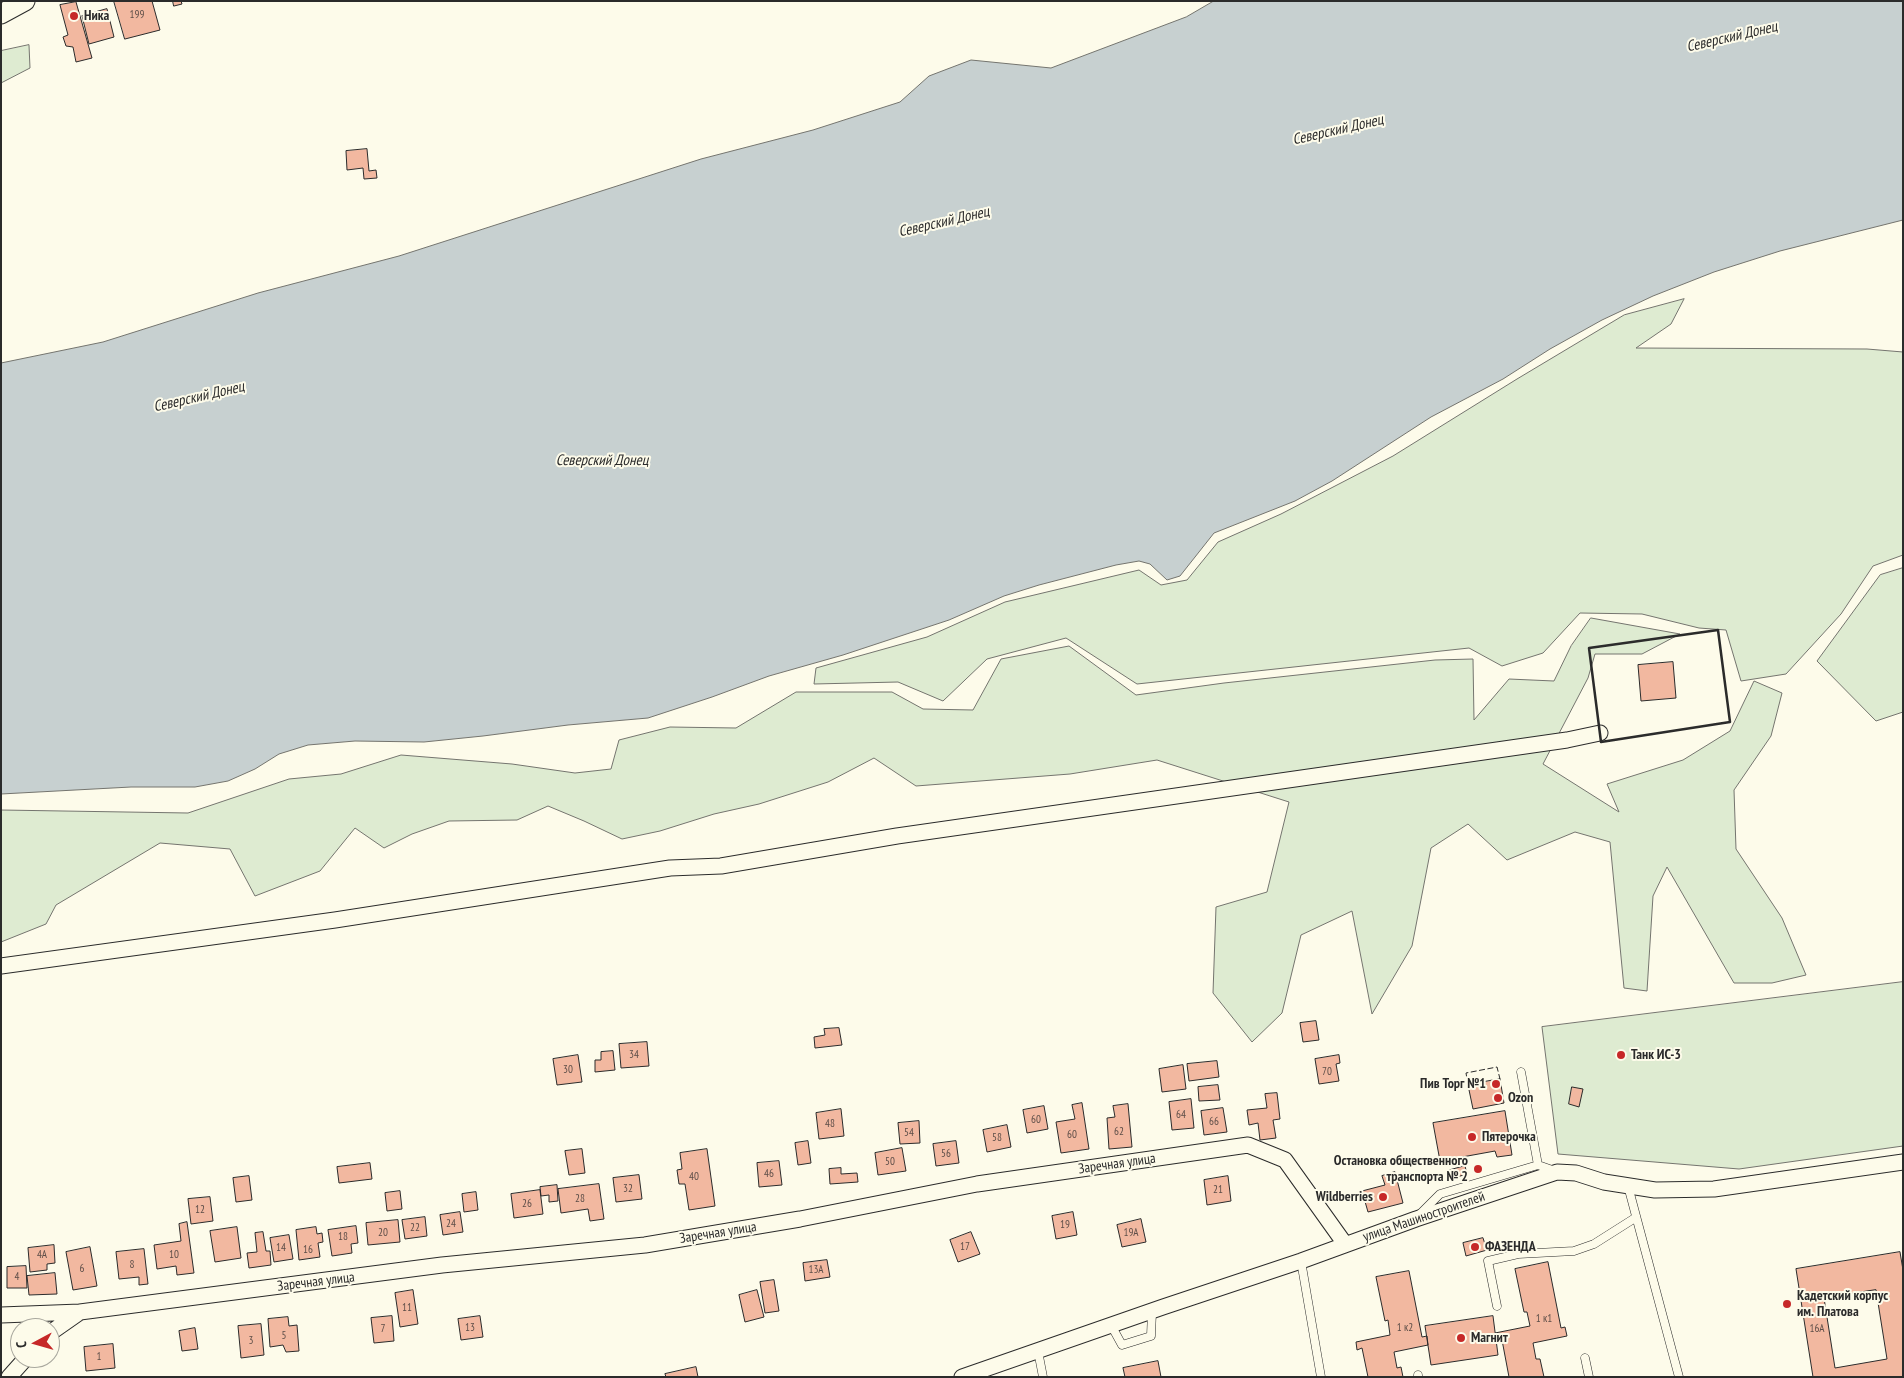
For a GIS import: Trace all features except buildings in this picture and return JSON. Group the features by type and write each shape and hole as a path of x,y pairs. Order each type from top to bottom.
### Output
{"street":[{"path":"1,14 25,1"},
{"path":"1,966 335,920 670,868 721,866 907,834 1567,740 1600,733"},
{"name":"Заречная улица","path":"60,1327 80,1312 442,1266 645,1245 800,1219 977,1184 1248,1145 1285,1160 1345,1244"},
{"name":"улица Машиностроителей","path":"962,1377 1557,1172 1576,1173 1604,1182 1655,1190 1714,1189 1903,1162"},
{"path":"1,1316 80,1312"}],"lane":[{"path":"1521,1072 1538,1164"},
{"path":"1416,1219 1440,1194 1538,1164 1557,1172"},
{"path":"1628,1186 1679,1377"},
{"path":"1497,1306 1488,1261 1518,1254 1574,1250 1594,1244 1635,1218"},
{"path":"1301,1261 1321,1377"},
{"path":"1111,1325 1122,1345 1151,1336 1152,1311"},
{"path":"1038,1351 1043,1377"},
{"path":"1585,1358 1589,1377"}],"green space":[{"path":"29,45 30,68 1,83 1,51"},
{"path":"1684,299 1671,324 1636,348 1867,349 1903,352 1903,555 1873,566 1841,614 1786,674 1741,681 1726,630 1699,628 1642,614 1580,613 1543,653 1502,666 1469,648 1137,684 1066,638 987,659 943,701 898,682 814,684 816,668 927,637 1005,602 1139,570 1161,585 1187,580 1218,542 1281,514 1393,456 1624,315"},
{"path":"1903,568 1903,712 1876,721 1817,661 1880,575"},
{"path":"1591,618 1680,634 1642,654 1595,654 1588,678 1543,764 1619,812 1607,784 1683,760 1730,731 1754,681 1782,693 1771,736 1734,790 1736,849 1782,918 1806,975 1772,983 1734,983 1667,867 1653,896 1647,991 1624,988 1610,842 1575,832 1507,860 1468,824 1431,848 1412,946 1372,1014 1352,911 1301,935 1282,1013 1252,1042 1213,993 1216,907 1267,892 1289,802 1157,760 1070,774 916,786 874,758 828,782 759,804 714,814 660,831 622,839 548,806 517,820 449,821 412,834 384,848 355,828 320,871 255,896 230,849 160,843 56,905 46,924 1,942 1,810 188,813 289,779 341,774 401,755 512,764 575,773 611,769 619,740 670,727 736,728 796,692 892,692 923,709 973,710 1001,659 1069,646 1136,695 1224,683 1435,660 1473,659 1474,720 1509,679 1554,681 1571,646"},
{"path":"1903,982 1903,1146 1739,1169 1558,1154 1542,1027"}],"water":[{"name":"Северский Донец","path":"1214,1 1903,1 1903,220 1780,251 1714,272 1653,296 1602,320 1550,349 1503,379 1431,417 1332,481 1295,501 1214,533 1180,576 1167,580 1150,564 1139,561 1039,585 1004,596 949,620 843,655 769,676 648,718 568,725 424,742 355,741 308,745 279,754 255,769 228,781 195,787 131,787 1,794 1,363 103,342 258,293 399,256 701,159 813,130 900,102 929,76 971,60 1051,68 1186,17"}],"fence":[{"path":"1468,1085 1466,1073 1497,1067 1500,1079"}],"wall":[{"path":"1718,630 1730,722 1601,742 1589,648 1718,630"}],"place":[{"name":"Ника","path":"74,16"},
{"name":"Танк ИС-3","path":"1621,1055"},
{"name":"Пив Торг №1","path":"1496,1084"},
{"name":"Ozon","path":"1498,1098"},
{"name":"Пятерочка","path":"1472,1137"},
{"name":"Остановка общественного транспорта № 2","path":"1478,1169"},
{"name":"Wildberries","path":"1383,1197"},
{"name":"ФАЗЕНДА","path":"1475,1247"},
{"name":"Кадетский корпус им. Платова","path":"1787,1304"},
{"name":"Магнит","path":"1461,1338"}]}
